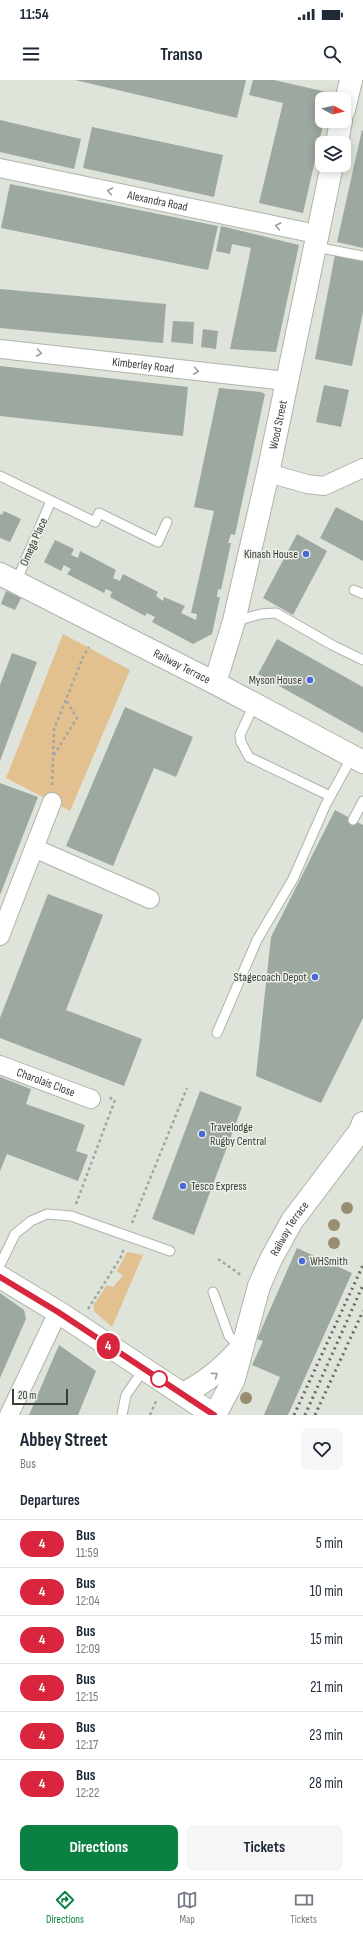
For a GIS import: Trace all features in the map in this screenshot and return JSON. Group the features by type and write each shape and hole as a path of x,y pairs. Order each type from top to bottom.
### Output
{"street":[{"path":"348,92 351,80"},
{"name":"Alexandra Road","path":"0,168 315,240"},
{"name":"Wood Street","path":"215,683 234,621 268,473 315,240 330,172"},
{"name":"Kimberley Road","path":"0,349 286,382"},
{"path":"268,473 307,484 324,486 363,468"},
{"name":"Railway Terrace","path":"8,578 215,683 358,759"},
{"path":"0,936 52,802"},
{"path":"34,848 150,899"},
{"name":"Charolais Close","path":"0,1065 91,1099"},
{"name":"Railway Terrace","path":"241,1348 220,1372 197,1387 202,1407 234,1378 256,1296 292,1221 360,1131 363,1123"},
{"path":"0,1278 58,1312 202,1407"},
{"path":"9,1415 58,1312"}],"lane":[{"path":"315,240 363,256"},
{"path":"0,476 95,522 99,513 158,542 167,522"},
{"name":"Omega Place","path":"8,578 51,501"},
{"path":"354,590 363,594"},
{"path":"234,621 261,614 276,613 334,646 363,660"},
{"path":"254,705 240,735 249,757 330,796"},
{"path":"217,1033 257,940 293,879 330,796 358,759"},
{"path":"353,820 363,801"},
{"path":"0,1265 14,1234 31,1221 47,1214 71,1216 170,1251"},
{"path":"213,1292 229,1336 241,1348"},
{"path":"122,1415 126,1395 144,1369"}],"path":[{"path":"52,802 54,729 89,647"},
{"path":"53,756 77,718 66,700"},
{"path":"78,1326 121,1258 127,1235 187,1088"},
{"path":"71,1216 116,1100 102,1095 91,1099"},
{"path":"218,1259 256,1296 294,1329"}],"shaded area":[{"path":"63,634 130,670 70,811 6,778"},
{"path":"127,1252 143,1255 112,1327 94,1311 94,1304 107,1285 113,1287 123,1276 117,1271"}],"building":[{"path":"75,80 246,80 237,118"},
{"path":"253,80 274,80 327,92 315,92 315,128 322,128 321,136 315,136 315,160 303,213 259,203 283,103 249,95"},
{"path":"0,120 81,139 74,169 0,152"},
{"path":"92,127 223,155 214,197 83,168"},
{"path":"362,130 363,131 363,248 337,242"},
{"path":"10,184 218,226 208,270 1,228"},
{"path":"221,226 299,245 276,352 230,349 251,248 232,244 230,254 216,251"},
{"path":"335,255 363,261 363,312 352,366 315,359"},
{"path":"0,289 166,304 163,343 0,328"},
{"path":"173,321 194,322 193,344 171,342"},
{"path":"203,329 218,331 216,349 201,347"},
{"path":"0,366 188,387 183,436 0,416"},
{"path":"324,385 349,390 341,427 316,422"},
{"path":"219,388 261,392 265,394 235,535 231,534 228,543 231,543 221,590 218,589 217,597 220,597 212,634 193,644 152,622 155,617 147,613 145,616 110,597 112,592 106,589 104,593 67,574 71,569 64,565 61,571 44,562 55,540 74,549 71,555 78,558 80,551 116,570 113,578 120,581 123,574 158,592 156,596 163,601 164,597 185,606 181,613 196,620 197,614 191,613 214,511 194,507"},
{"path":"336,507 363,521 363,561 320,538"},
{"path":"4,511 21,519 10,542 0,538 0,514 2,515"},
{"path":"297,534 327,551 293,615 263,598"},
{"path":"6,591 21,598 15,610 1,604"},
{"name":"Myson House","path":"277,639 363,687 363,733 258,674"},
{"path":"12,653 37,662 0,761 0,685"},
{"path":"125,707 193,737 176,777 154,768 113,866 66,846"},
{"path":"0,783 38,797 0,895"},
{"name":"Stagecoach Depot","path":"335,810 363,825 363,1018 321,1103 256,1076 271,937"},
{"path":"48,894 103,915 66,1010 142,1039 124,1086 0,1038 0,1018"},
{"path":"0,1077 31,1089 26,1104 85,1125 76,1151 88,1155 78,1181 7,1154 0,1171"},
{"path":"200,1091 242,1107 194,1235 152,1219"},
{"path":"297,1248 352,1273 288,1415 264,1415 280,1377 252,1365 263,1341 257,1339"},
{"path":"0,1293 24,1310 26,1319 0,1378"},
{"path":"59,1345 96,1371 78,1415 29,1415"}],"railway":[{"path":"294,1415 363,1265"},
{"path":"305,1415 363,1285"},
{"path":"315,1415 363,1311"}],"bus line":[{"name":"4","path":"0,1277 58,1312 214,1415"}],"place":[{"name":"Kinash House","path":"306,554"},
{"name":"Myson House","path":"310,680"},
{"name":"Stagecoach Depot","path":"315,977"},
{"name":"Travelodge Rugby Central","path":"202,1134"},
{"name":"Tesco Express","path":"183,1186"},
{"name":"WHSmith","path":"302,1261"}]}
